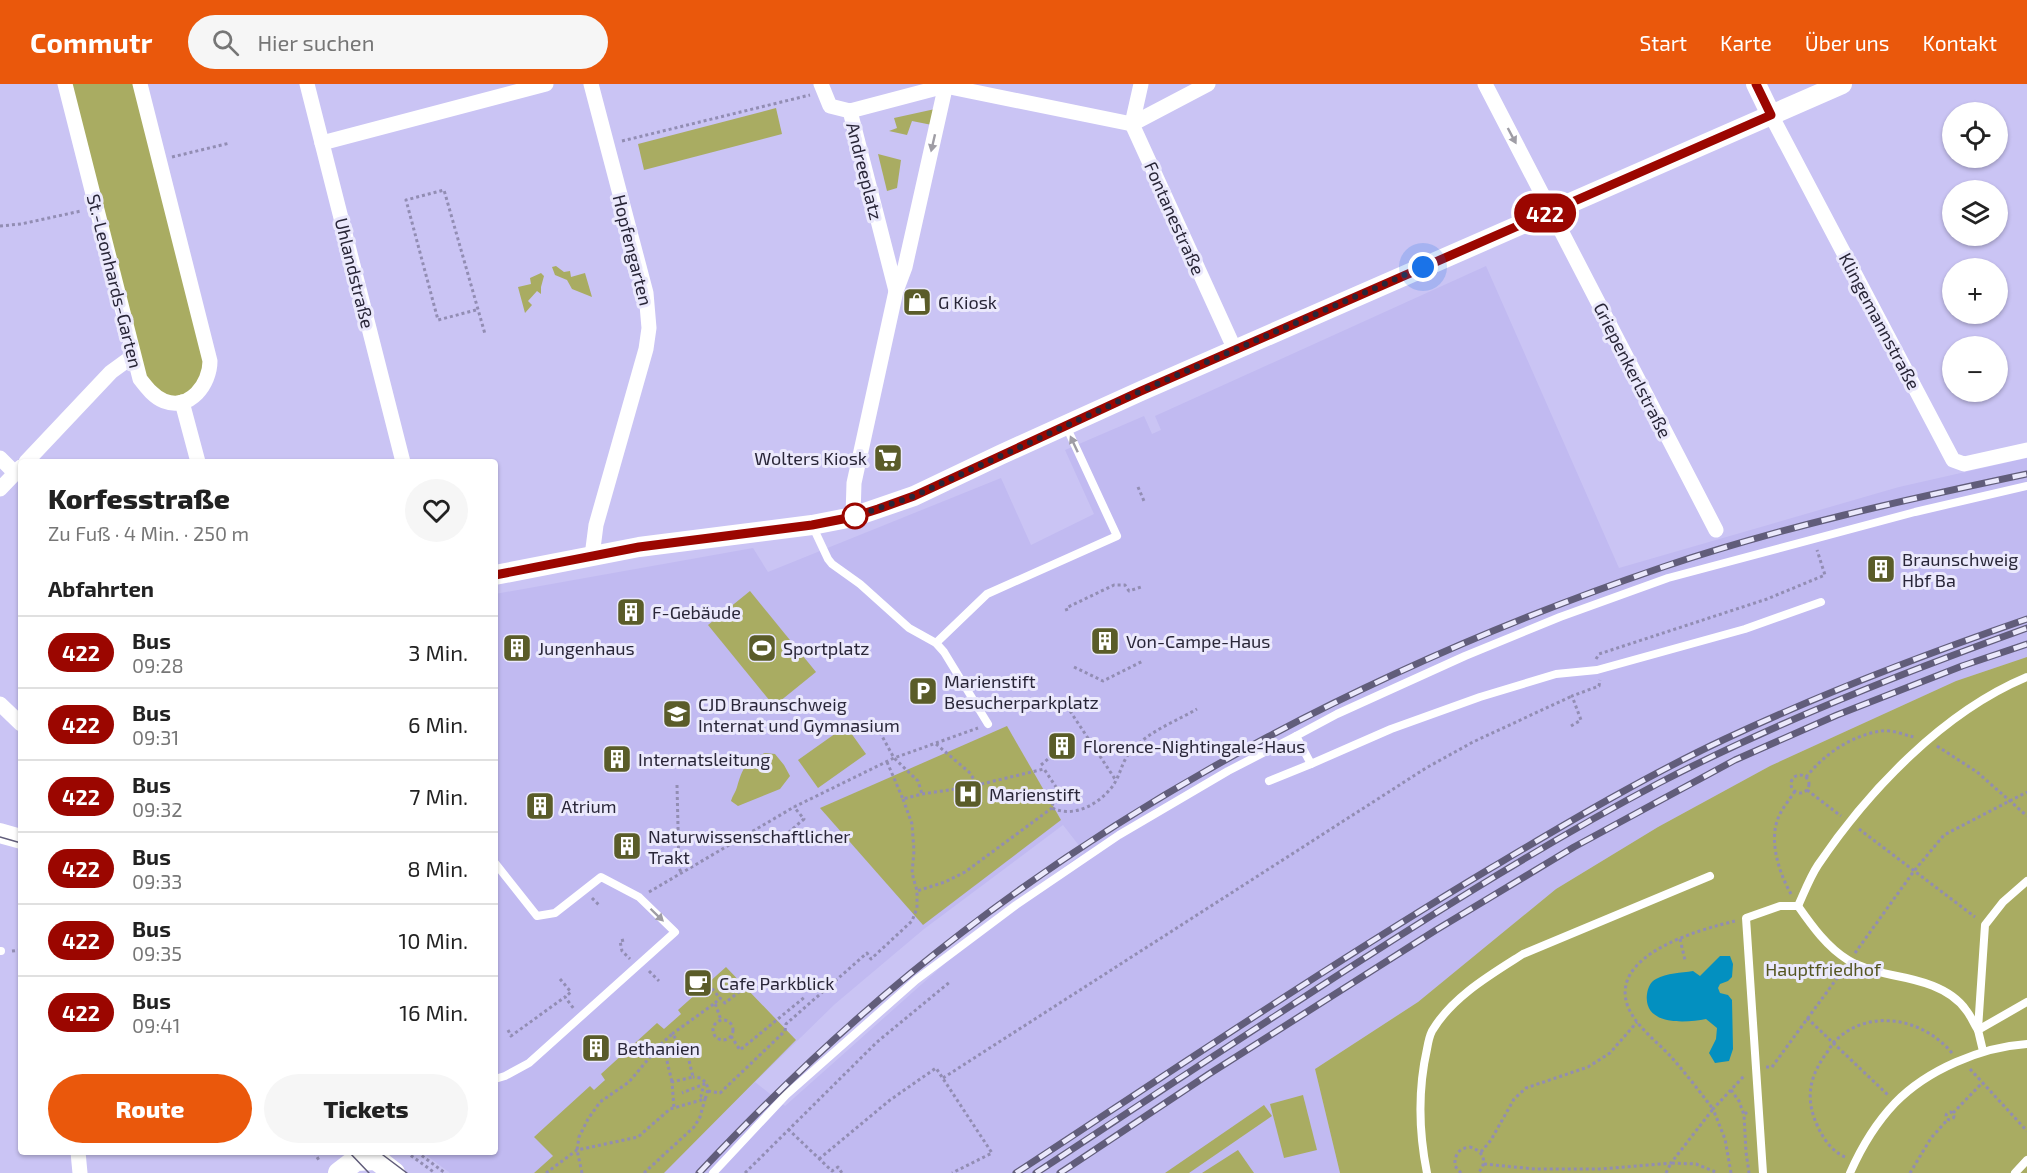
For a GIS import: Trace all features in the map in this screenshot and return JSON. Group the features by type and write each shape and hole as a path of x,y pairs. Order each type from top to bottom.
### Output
{"main road":[{"path":"356,1163 394,1173"}],"street":[{"name":"St.-Leonhards-Garten","path":"65,84 140,379 154,395 164,401 182,402"},
{"path":"140,84 210,361 208,378 202,388 182,402 197,459"},
{"name":"Uhlandstraße","path":"307,84 402,459"},
{"path":"322,143 546,84"},
{"name":"Hopfengarten","path":"591,84 646,293 649,319 646,349 596,525 592,556"},
{"path":"821,84 830,106 850,111"},
{"path":"1132,124 1140,84"},
{"path":"853,517 854,483 896,291 905,267 946,85 1132,124 1208,84"},
{"name":"Griepenkerlstraße","path":"1485,84 1716,530"},
{"path":"1756,84 1771,115"},
{"path":"498,574 639,547 812,525 853,517 914,496 1234,350 1842,84"},
{"name":"Andreeplatz","path":"896,291 850,111 946,85"},
{"name":"Klingemannstraße","path":"1771,115 1953,460 1964,464 2027,450"},
{"name":"Fontanestraße","path":"1132,124 1234,350"},
{"path":"29,459 111,372 133,356"},
{"path":"0,458 18,467"},
{"path":"0,489 18,471"},
{"path":"0,704 18,721"},
{"path":"0,833 18,838"},
{"path":"78,1155 80,1173"}],"lane":[{"path":"936,643 987,594 1117,536 1066,426"},
{"path":"713,1173 786,1095 916,980 1016,905 1119,835 1228,771 1337,714 1465,656 1560,617 1668,578 1915,512 2027,486"},
{"path":"812,525 832,564 860,584 909,628 936,643 944,652 988,724"},
{"path":"1269,782 1391,729 1480,697 1556,674 1597,670 1745,629 1821,602"},
{"path":"1797,906 1817,867 1897,768 1928,740 1978,704 2027,677"},
{"path":"1296,736 1311,764"},
{"path":"498,866 537,916 555,913 601,877 639,897 675,932 529,1063 498,1078"},
{"path":"1427,1173 1423,1154 1420,1092 1431,1034 1444,1014 1466,993 1523,954 1710,876"},
{"path":"1978,1030 1985,925 2003,902 2027,881"},
{"path":"1763,1173 1746,918 1780,906 1797,906"},
{"path":"1797,906 1830,946 1850,961 1879,972 1918,979 1949,993 1966,1009 1978,1030 1983,1051"},
{"path":"1978,1030 2027,1002"},
{"path":"1850,1173 1872,1133 1895,1103 1926,1079 1983,1051 2027,1044"},
{"path":"2015,1173 2027,1160"}],"path":[{"path":"619,142 810,95"},
{"path":"159,160 230,143"},
{"path":"476,310 438,320 406,200 444,190 476,310 485,334"},
{"path":"0,226 21,224 96,207"},
{"path":"1138,487 1144,501"},
{"path":"1067,611 1066,608 1114,585 1125,585 1130,591 1141,587"},
{"path":"1074,667 1102,681 1143,661"},
{"path":"944,1078 1426,768 1473,742 1572,696"},
{"path":"1052,808 1062,813 1073,812 1094,804 1113,785 1125,756 1138,744 1197,709"},
{"path":"1070,711 1115,779"},
{"path":"639,897 794,807 894,758 988,724"},
{"path":"877,727 894,758 918,781 922,794"},
{"path":"1806,777 1819,761 1843,743 1883,730 1928,740 1977,772 2027,816"},
{"path":"936,744 969,772 978,785"},
{"path":"1041,765 1048,759"},
{"path":"708,1091 720,1093 785,1031 786,1024 867,953 871,959 912,921 917,908 917,891 912,873 914,851 912,824 886,762"},
{"path":"903,799 978,785 1044,769 1056,787 1052,808 965,872 945,882 917,891"},
{"path":"1806,777 1797,776 1791,783 1795,791 1799,793 1807,790"},
{"path":"1806,777 1809,785 1807,790"},
{"path":"677,784 681,873"},
{"path":"1807,790 1985,925"},
{"path":"1795,791 1778,817 1774,847 1783,879 1797,906"},
{"path":"1666,1173 1671,1163 1713,1109 1731,1090 1755,1068 1772,1067 1914,871 1944,835 2027,792"},
{"path":"784,841 782,838 804,819 794,807"},
{"path":"1731,1173 1725,1139 1713,1109 1672,1058 1637,1022 1629,1008 1625,992 1627,977 1640,960 1702,929 1746,918"},
{"path":"1680,939 1685,960"},
{"path":"622,945 620,941 624,940"},
{"path":"508,1030 512,1036 571,992 560,979"},
{"path":"745,1173 877,1042 951,981"},
{"path":"708,984 725,1003 745,987"},
{"path":"731,1036 740,1050 806,996"},
{"path":"565,997 581,1018"},
{"path":"582,1173 577,1149 579,1137 600,1102 629,1082 672,1034 720,998"},
{"path":"715,1003 721,1020"},
{"path":"1807,1018 1895,1103"},
{"path":"721,1020 731,1023 733,1029 731,1036 725,1039 716,1036 714,1026 721,1020"},
{"path":"1855,1161 1840,1154 1824,1140 1811,1112 1809,1088 1818,1066 1833,1043 1849,1030 1868,1022 1893,1020 1915,1024 1942,1040 1959,1061 1968,1066 2027,1131"},
{"path":"1481,1152 1491,1140 1514,1099 1526,1088 1588,1067 1610,1053 1637,1022"},
{"path":"672,1034 687,1052 693,1077"},
{"path":"661,1044 672,1082 674,1108"},
{"path":"666,1057 687,1052"},
{"path":"819,1159 890,1100 936,1068 992,1153 952,1173"},
{"path":"644,1173 694,1127 700,1117 708,1091 707,1083 701,1078 693,1077 672,1082"},
{"path":"1910,1173 1931,1138 1948,1119 1953,1118 1953,1113 1982,1083"},
{"path":"682,1093 704,1084 701,1096 705,1100"},
{"path":"1731,1090 1739,1101 1744,1115"},
{"path":"546,1173 577,1149 638,1137 670,1109 705,1100"},
{"path":"788,1129 831,1171 838,1167 842,1173"},
{"path":"1461,1173 1455,1166 1460,1150 1470,1147 1481,1152"},
{"path":"1478,1173 1484,1164 1481,1152"},
{"path":"325,1155 356,1163"},
{"path":"410,1155 435,1173"},
{"path":"421,1155 445,1173"},
{"path":"1484,1164 1546,1169 1601,1169 1671,1163 1696,1164 1718,1173"}],"shaded area":[{"path":"1486,266 1619,568 1899,487 2027,458 2027,657 1956,681 1770,766 1658,827 1556,889 1418,1002 1315,1069 1340,1173 450,1173 426,1155 498,1155 498,593 753,548 768,572 1001,478 1031,545 1094,514 1065,450 1144,416 1152,434 1161,430 1155,416","holes":["1063,825 1084,852 996,918 785,1106 755,1082 835,1004 924,929"]}],"green space":[{"path":"65,84 141,84 210,370 182,402 148,389"},
{"path":"776,108 782,134 644,170 638,144"},
{"path":"935,109 932,125 912,121 907,135 889,131 897,128 894,118"},
{"path":"878,154 901,160 897,188 887,191"},
{"path":"556,266 564,272 570,271 571,277 585,273 592,297 572,289 567,280 555,275 552,267"},
{"path":"541,273 544,276 541,294 537,291 528,301 532,305 525,313 518,287 531,284 530,278"},
{"name":"Sportplatz","path":"750,591 816,672 774,706 708,625"},
{"name":"Hauptfriedhof","path":"2027,657 2027,1173 1340,1173 1315,1069 1418,1002 1556,889 1658,827 1770,766 1956,681"},
{"path":"846,726 866,754 818,788 798,760"},
{"path":"1007,726 1061,820 923,925 820,808"},
{"path":"765,753 775,754 790,776 780,789 738,806 731,801 743,770 749,762"},
{"path":"726,967 796,1040 664,1173 534,1173 553,1156 534,1137 590,1086 594,1090 605,1080 601,1074 657,1023 664,1029 681,1014 678,1010"},
{"path":"1303,1095 1317,1150 1284,1158 1270,1104"},
{"path":"1264,1105 1272,1116 1189,1173 1165,1173"},
{"path":"1238,1150 1254,1173 1202,1173"}],"water":[{"path":"1720,956 1730,956 1733,964 1732,977 1720,984 1718,988 1720,993 1728,995 1732,1000 1733,1049 1729,1061 1715,1063 1709,1053 1716,1039 1717,1028 1706,1019 1677,1021 1658,1017 1648,1004 1647,994 1650,985 1656,979 1669,974 1693,971 1700,976"}],"tram line":[{"path":"0,837 18,842"},
{"path":"352,1155 369,1173"},
{"path":"383,1155 407,1173"}],"railway":[{"path":"699,1173 775,1095 855,1020 995,907 1083,846 1174,789 1268,737 1364,688 1463,644 1562,603 1663,567 1798,527 1889,504 2027,474"},
{"path":"1016,1173 1371,942 1491,868 1635,785 1725,739 1799,706 1912,660 2027,619"},
{"path":"1036,1173 1412,928 1494,877 1617,806 1659,783 1794,719 2027,628"},
{"path":"1060,1173 1209,1074 1436,930 1574,847 1735,760 1837,715 1962,666 2027,644"}],"bus line":[{"name":"422","path":"498,574 639,547 812,525 853,517 914,496 1141,391 1771,115 1756,84"}],"place":[{"name":"G Kiosk","path":"917,302"},
{"name":"Wolters Kiosk","path":"888,458"},
{"name":"Braunschweig Hbf Ba","path":"1881,569"},
{"name":"F-Gebäude","path":"631,612"},
{"name":"Von-Campe-Haus","path":"1105,641"},
{"name":"Jungenhaus","path":"517,648"},
{"name":"Sportplatz","path":"762,648"},
{"name":"Marienstift Besucherparkplatz","path":"923,691"},
{"name":"CJD Braunschweig Internat und Gymnasium","path":"677,714"},
{"name":"Florence-Nightingale-Haus","path":"1062,746"},
{"name":"Internatsleitung","path":"617,759"},
{"name":"Marienstift","path":"968,794"},
{"name":"Atrium","path":"540,806"},
{"name":"Naturwissenschaftlicher Trakt","path":"627,846"},
{"name":"Cafe Parkblick","path":"698,983"},
{"name":"Bethanien","path":"596,1048"}],"route":[{"path":"855,516 853,517 914,496 1141,391 1423,267"}]}
